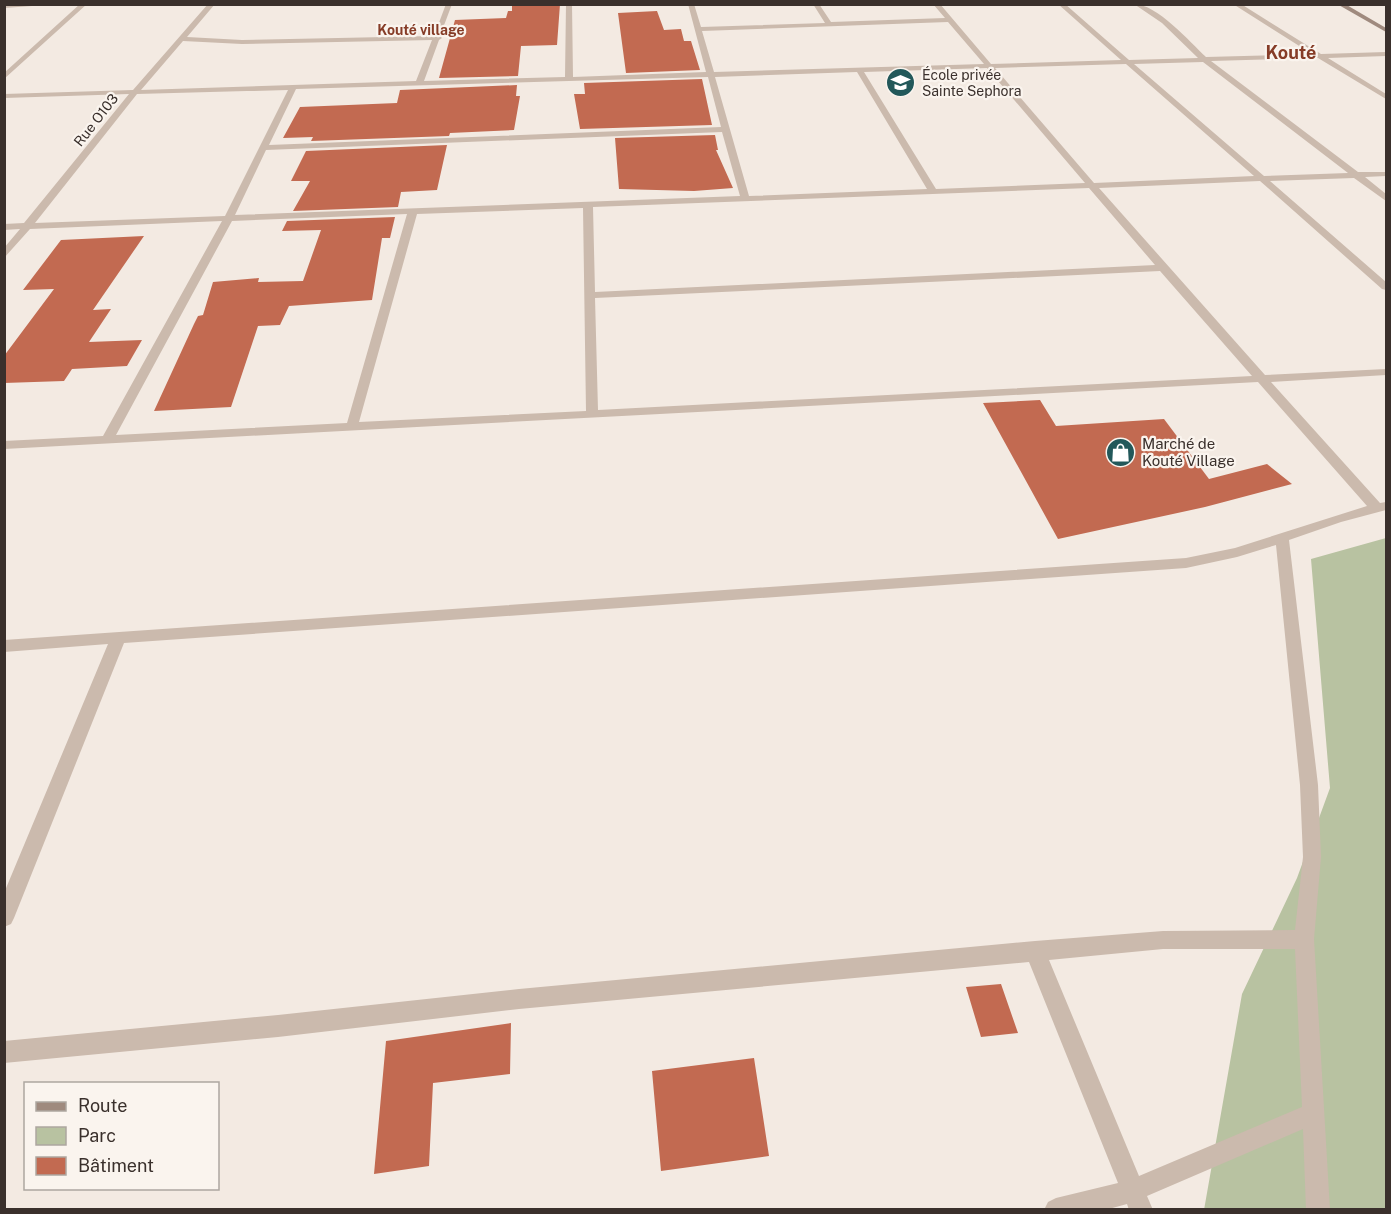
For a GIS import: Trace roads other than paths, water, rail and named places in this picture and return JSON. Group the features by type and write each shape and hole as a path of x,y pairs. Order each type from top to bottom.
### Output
{"main road":[{"path":"1340,4 1386,30"}],"street":[{"path":"4,6 57,4"},
{"path":"4,77 84,4"},
{"name":"Rue O103","path":"4,255 135,92 212,4"},
{"path":"419,84 449,4"},
{"path":"569,4 569,79"},
{"path":"692,4 745,198"},
{"path":"816,4 830,25"},
{"path":"4,646 1186,563 1216,559 1381,506 1263,380 936,4"},
{"path":"1061,4 1386,286"},
{"path":"1137,4 1164,22 1205,60 1386,198"},
{"path":"1236,4 1386,97"},
{"path":"698,29 950,20"},
{"path":"182,39 242,42 438,38"},
{"path":"4,96 1386,54"},
{"path":"859,69 933,191"},
{"path":"107,440 229,218 293,87"},
{"path":"263,148 727,129"},
{"path":"4,227 1386,174"},
{"path":"588,205 592,414"},
{"path":"352,427 413,211"},
{"path":"588,295 1164,268"},
{"path":"4,445 1386,372"},
{"path":"1282,538 1304,726 1309,797 1312,857 1304,939 1318,1209"},
{"path":"4,918 118,638"},
{"path":"4,1052 278,1026 519,999 1035,951 1162,940 1304,939"},
{"path":"1035,951 1136,1200"},
{"path":"1056,1209 1136,1200 1313,1113"}],"place":[{"name":"École privée Sainte Sephora","path":"901,83"},
{"name":"Marché de Kouté Village","path":"1121,452"}],"district":[{"name":"Kouté village","path":"421,30"},
{"name":"Kouté","path":"1291,52"}]}
